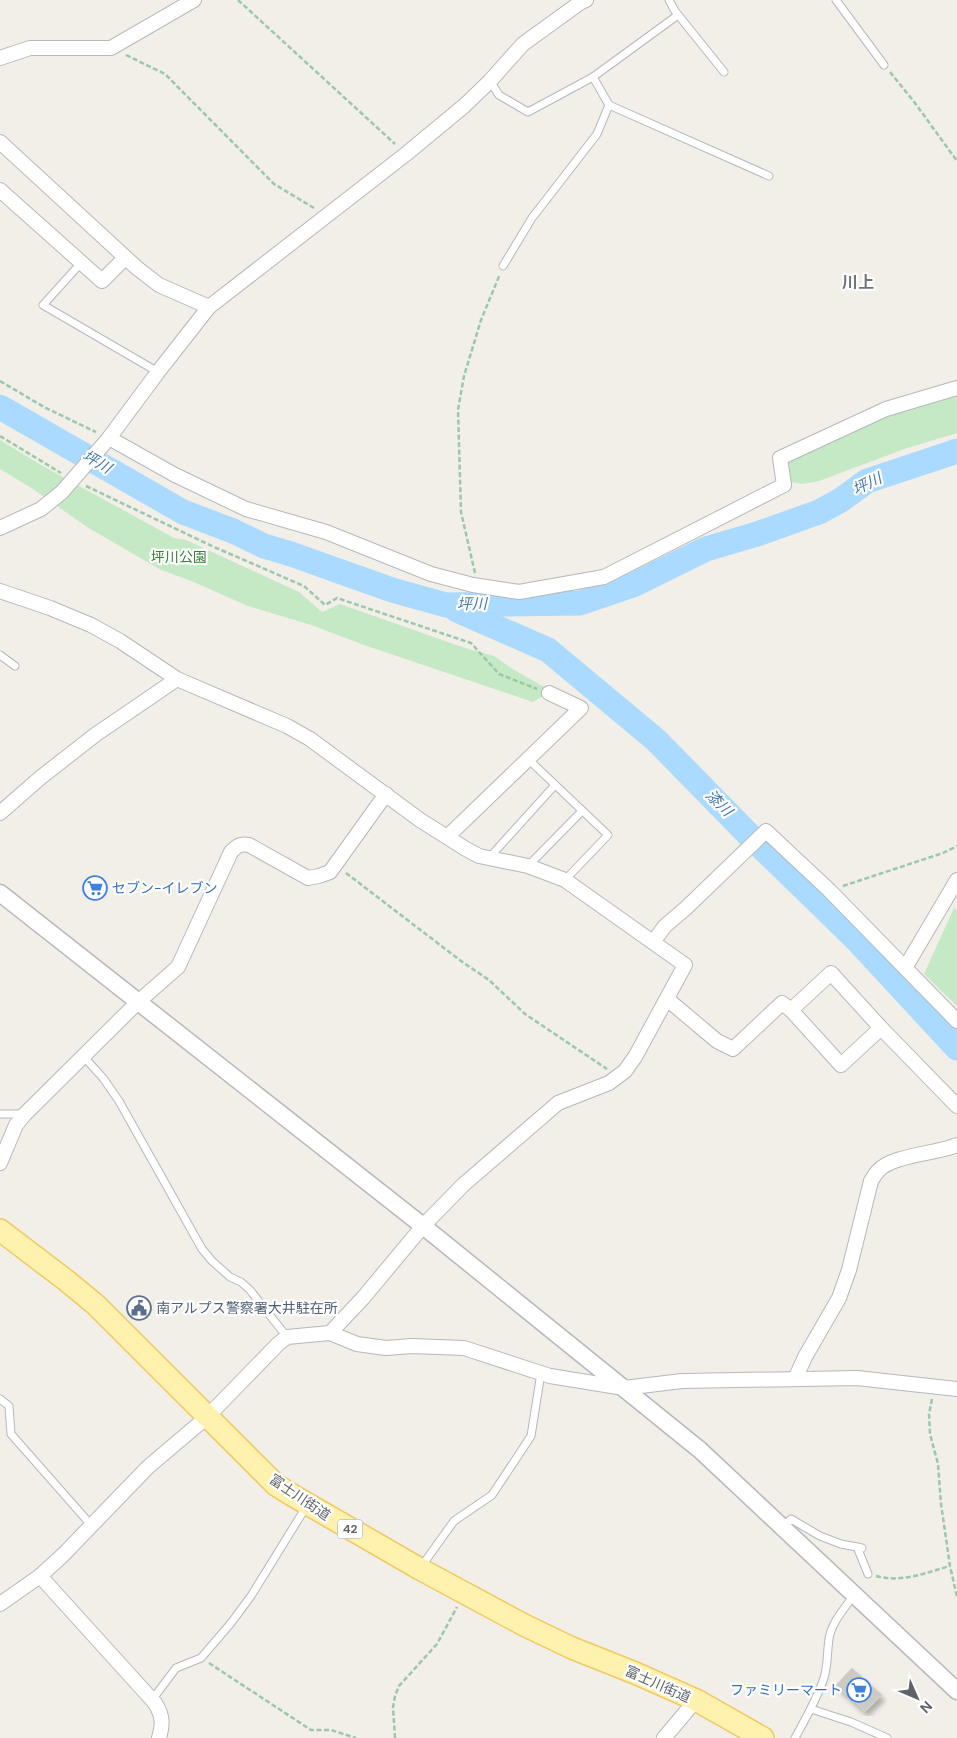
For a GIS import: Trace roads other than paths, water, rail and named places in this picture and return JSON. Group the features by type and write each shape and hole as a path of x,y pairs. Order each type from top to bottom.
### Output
{"main road":[{"name":"富士川街道","path":"0,1230 67,1280 96,1305 276,1485 420,1569 524,1625 572,1648 696,1700 763,1738"}],"street":[{"path":"0,58 30,48 111,48 194,0"},
{"path":"0,528 41,509 74,480 109,438 209,307 406,154 464,106 490,81 523,44 586,0"},
{"path":"0,142 126,258 159,285 209,307"},
{"path":"0,190 102,282 126,258"},
{"path":"109,438 175,475 246,509 326,532 431,574 478,586 519,592 604,577 784,485 780,458 886,408 957,388"},
{"path":"0,591 91,624 177,679 287,726 310,739 447,837 479,856 528,866 565,880 685,965 635,1057 625,1071 609,1083 558,1103 463,1185 423,1226 363,1298 330,1333"},
{"path":"0,813 40,778 95,735 177,679"},
{"path":"447,837 581,708 549,694"},
{"path":"0,1163 16,1125 25,1114 138,1002 178,967 231,852 236,847 242,844 249,845 308,878 320,876 330,872 386,794"},
{"path":"653,942 665,926 766,830 829,890 957,1021"},
{"path":"906,968 957,880"},
{"path":"0,893 423,1226 700,1450 957,1692"},
{"path":"791,1010 831,973 881,1028 957,1106"},
{"path":"667,998 716,1041 733,1049 782,1003 791,1010 842,1065 881,1028"},
{"path":"795,1379 805,1357 839,1298 849,1270 871,1181 879,1169 896,1160 948,1149 957,1145"},
{"path":"0,1604 40,1576 63,1555 148,1467 207,1417 278,1344 288,1337 330,1333 357,1344 386,1348 412,1346 464,1348 541,1373 624,1388 682,1381 857,1378 957,1389"},
{"path":"40,1576 161,1712 163,1721 159,1738"},
{"path":"664,1738 696,1700"}],"lane":[{"path":"669,0 678,15 724,72"},
{"path":"836,0 884,65"},
{"path":"490,81 499,95 528,112 593,77 678,15"},
{"path":"593,77 609,105 769,176"},
{"path":"503,266 532,218 597,134 609,105"},
{"path":"81,263 43,305 158,372"},
{"path":"0,655 15,666"},
{"path":"528,759 608,835 565,880"},
{"path":"489,858 555,785"},
{"path":"528,866 582,810"},
{"path":"84,1057 103,1078 118,1102 202,1249 230,1278 241,1282 250,1290 288,1337"},
{"path":"0,1114 25,1114"},
{"path":"420,1569 454,1521 492,1495 531,1436 541,1373"},
{"path":"0,1399 9,1406 11,1434 92,1526"},
{"path":"152,1700 176,1668 201,1658 251,1596 307,1504"},
{"path":"782,1527 791,1519 834,1542 859,1548 868,1574"},
{"path":"796,1738 824,1678 828,1664 829,1637 836,1620 854,1595"},
{"path":"811,1708 851,1722 887,1738"}],"waterway":[{"name":"坪川","path":"0,407 183,512 233,531 264,546 392,590 446,605 580,603 633,585 706,549 757,534 819,512 841,500 867,481 957,451"},
{"name":"漆川","path":"457,610 548,650 656,740 749,835 855,938 957,1048"}],"place":[{"name":"セブン-イレブン","path":"95,888"},
{"name":"南アルプス警察署大井駐在所","path":"139,1308"},
{"name":"ファミリーマート","path":"859,1690"}],"district":[{"name":"川上","path":"858,282"}],"park label":[{"name":"坪川公園","path":"179,557"}]}
